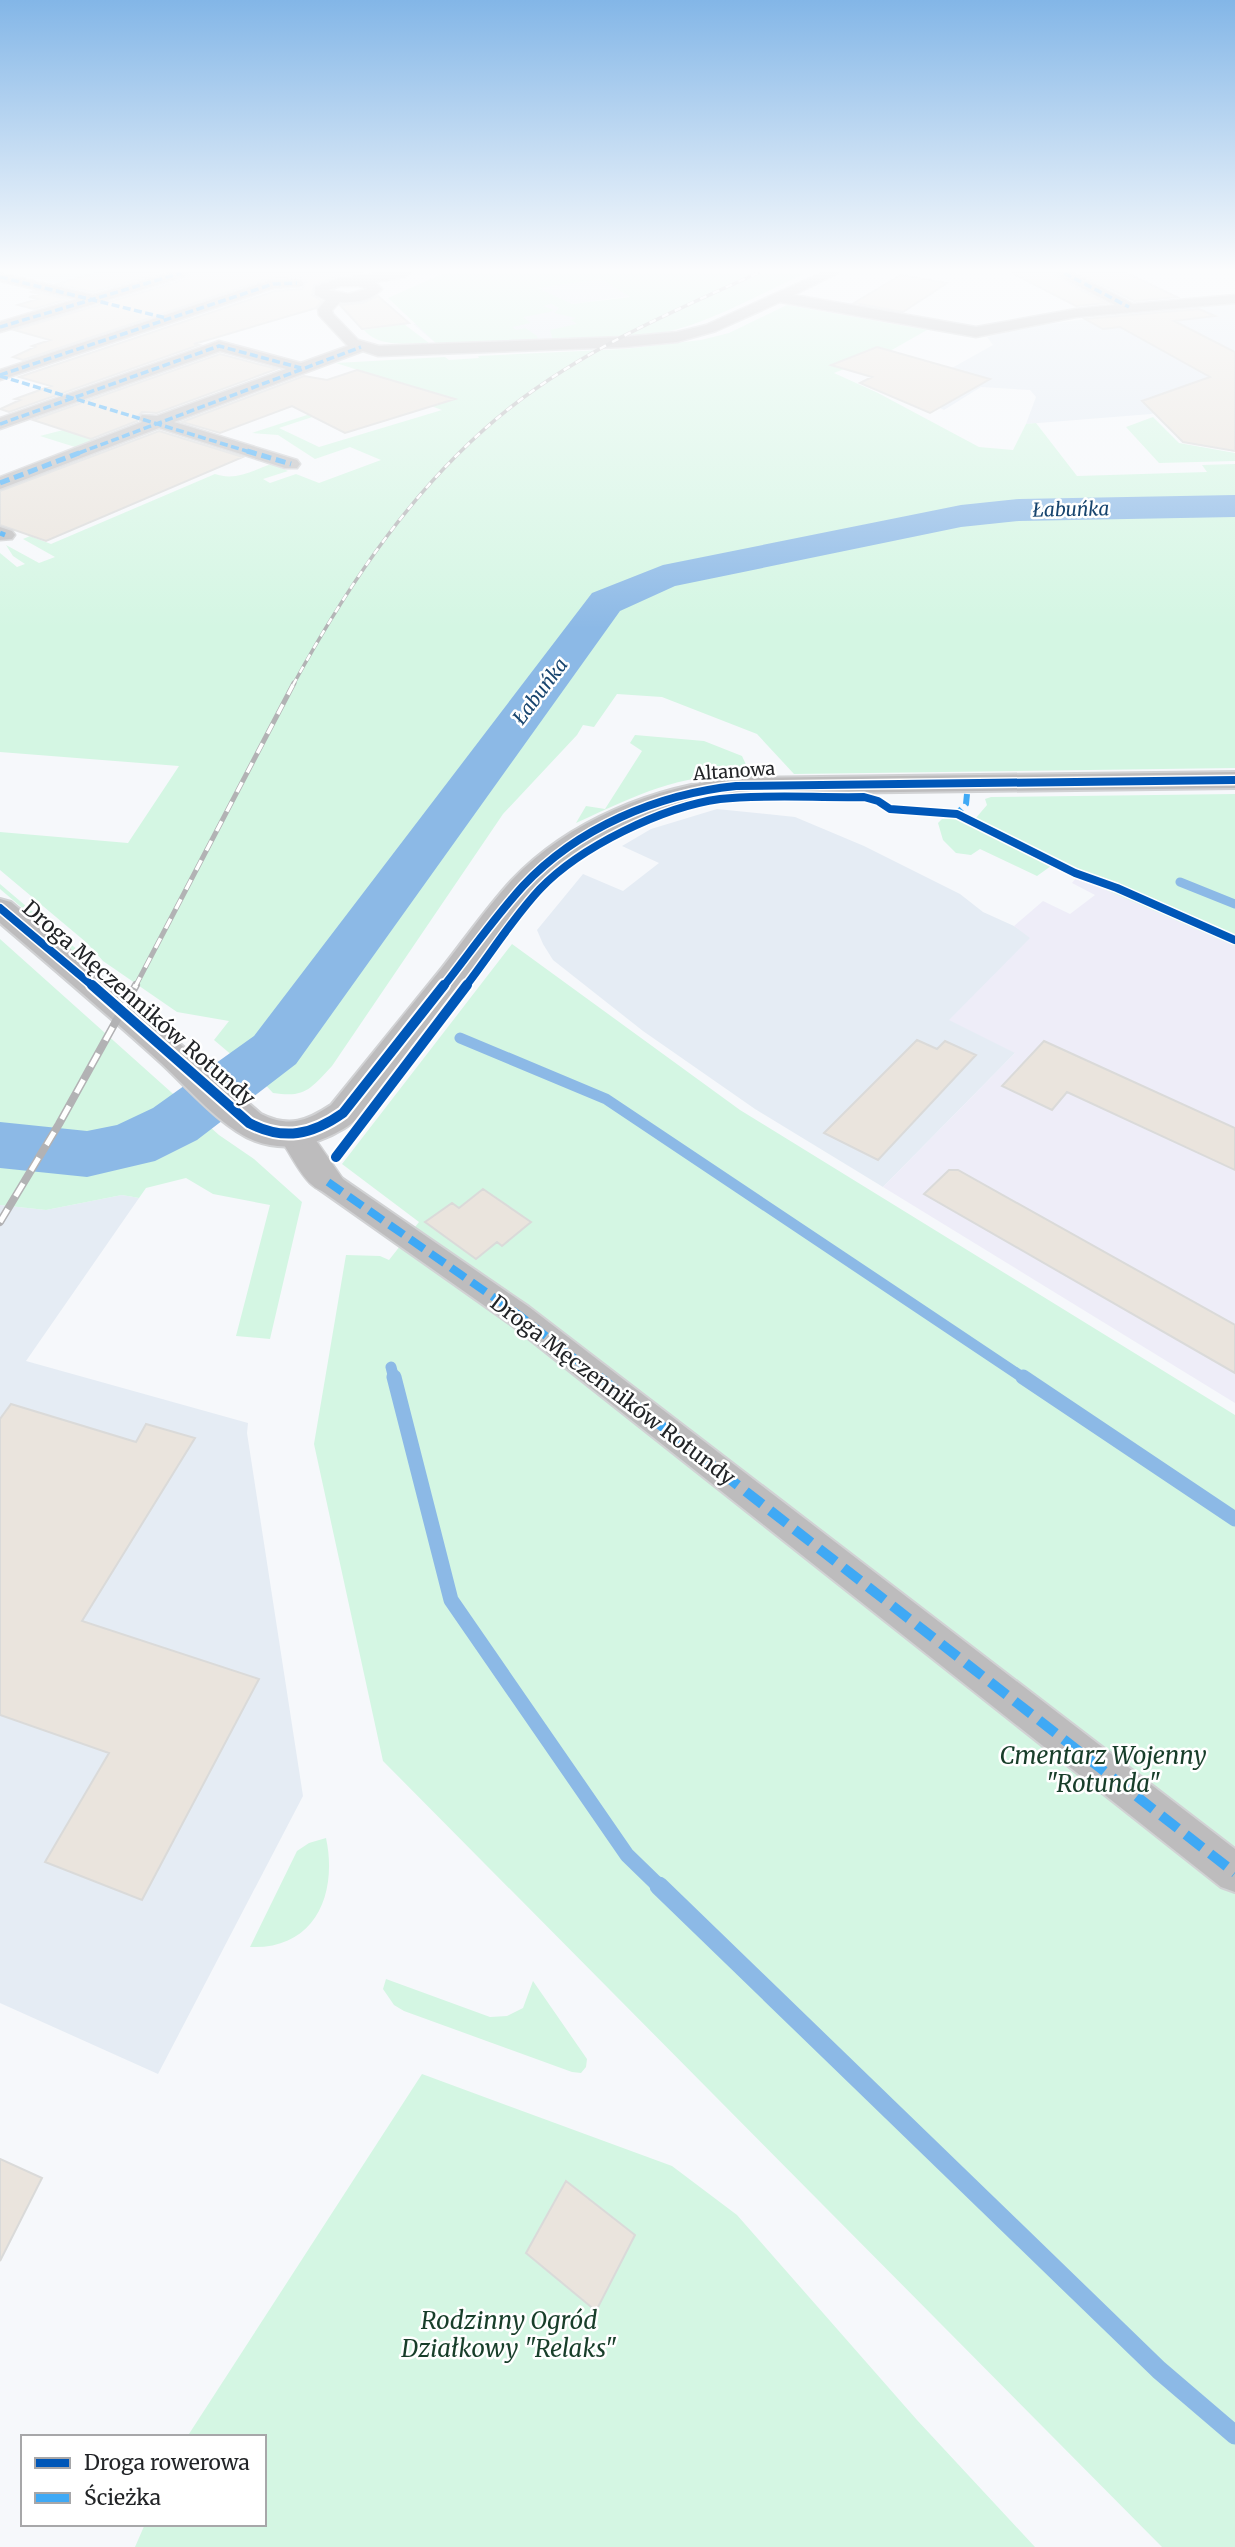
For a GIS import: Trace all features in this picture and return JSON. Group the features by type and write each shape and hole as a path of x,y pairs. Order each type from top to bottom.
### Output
{"street":[{"path":"56,392 291,464"},
{"path":"0,424 88,392"},
{"path":"0,483 237,392"},
{"name":"Altanowa","path":"293,1134 322,1128 343,1113 516,894 543,866 579,841 663,799 697,789 736,786 1235,780"},
{"name":"Droga Męczenników Rotundy","path":"0,908 237,1115 267,1132 293,1134 328,1182 519,1315 1235,1873"}],"shaded area":[{"path":"909,392 973,392 944,410"},
{"path":"1032,392 1235,392 1235,416 1167,409 1151,414 1026,424 1036,397"},
{"path":"717,809 795,817 864,846 960,894 983,912 1031,937 1015,1053 883,1187 755,1109 643,1031 553,960 543,944 537,930 583,874 623,891 659,863 622,846 651,829"},
{"path":"1077,877 1235,946 1235,1403 883,1187 1015,1053 949,1020 1030,938 1014,926 1043,901 1070,914 1095,895 1072,883"},
{"path":"122,1195 139,1198 26,1361 248,1423 247,1433 303,1796 158,2074 0,2003 0,1205 46,1210"}],"green space":[{"path":"378,392 388,392 279,428 319,447 442,410 393,392 875,392 979,447 1013,450 1026,424 1036,423 1077,476 1207,472 1202,465 1235,464 1235,768 794,774 757,734 662,697 617,694 594,727 583,725 577,735 503,814 332,1066 307,1090 293,1094 273,1093 214,1040 229,1021 177,1012 103,961 87,943 0,870 0,832 128,843 179,766 0,752 0,553 17,567 25,564 13,556 6,545 39,563 55,557 23,539 30,536 51,544 215,474 236,476 271,464 288,471 263,479 270,483 296,474 319,483 381,460 350,447 315,459 278,435 252,433"},
{"path":"1153,417 1179,443 1235,453 1235,461 1159,463 1126,427"},
{"path":"63,430 95,440 75,447 40,436"},
{"path":"635,735 704,741 742,756 749,771 746,774 698,778 658,788 576,823 586,806 605,809 642,751 630,743"},
{"path":"1235,794 1235,946 1051,866 1037,876 980,849 971,855 956,853 943,840 938,823 942,819 975,819 987,805 985,799 991,797"},
{"path":"0,884 80,952 81,958 0,889"},
{"path":"0,939 219,1135 254,1159 302,1202 270,1339 236,1336 270,1205 213,1194 186,1178 146,1188 139,1198 122,1195 46,1210 0,1205"},
{"name":"Cmentarz Wojenny \"Rotunda\"","path":"512,944 740,1110 1235,1415 1235,2547 1162,2547 383,1761 314,1444 346,1255 380,1256 389,1260 419,1222 342,1164"},
{"path":"326,1838 328,1879 317,1915 306,1929 291,1939 272,1945 250,1947 297,1851 309,1843"},
{"path":"386,1979 490,2017 507,2016 523,2008 533,1981 587,2059 586,2067 581,2073 572,2072 404,2011 394,2005 383,1989"},
{"name":"Rodzinny Ogród Działkowy \"Relaks\"","path":"422,2074 672,2166 737,2215 917,2420 1035,2547 135,2547 144,2526 266,2526 266,2435 188,2435"}],"building":[{"path":"35,392 66,392 9,412 0,409 20,400 15,399"},
{"path":"113,392 215,392 157,413 142,412 137,421 91,439 33,420"},
{"path":"262,392 431,392 455,399 345,433 292,406 220,433 182,422"},
{"path":"881,392 967,392 930,413"},
{"path":"1168,392 1235,392 1235,451 1183,442 1142,401"},
{"path":"159,431 243,457 46,541 0,525 0,491"},
{"path":"917,1040 937,1049 945,1041 976,1055 878,1160 824,1133"},
{"path":"1044,1041 1235,1128 1235,1170 1067,1092 1052,1110 1002,1086"},
{"path":"949,1170 958,1170 1235,1325 1235,1373 924,1194"},
{"path":"483,1189 531,1222 502,1246 497,1242 476,1259 425,1222 452,1203 459,1208"},
{"path":"11,1404 136,1442 146,1424 195,1438 82,1621 259,1679 142,1900 45,1862 109,1753 0,1715 0,1419"},
{"path":"0,2159 42,2178 0,2261"},
{"path":"566,2181 635,2235 596,2311 526,2253"}],"waterway":[{"name":"Łabuńka","path":"0,1145 87,1154 132,1145 175,1124 275,1050 606,602 663,577 961,516 1019,510 1235,506"},
{"path":"1180,882 1235,904"},
{"path":"460,1038 606,1099 1025,1379"},
{"path":"391,1367 394,1379"},
{"path":"394,1377 451,1600 627,1855 661,1888"},
{"path":"1023,1377 1235,1519"},
{"path":"659,1886 1159,2370 1235,2435"}],"railway":[{"path":"293,685 362,571 416,500 477,436 531,392"},
{"path":"135,987 294,683"},
{"path":"0,1222 59,1124 136,985"}],"marked path":[{"path":"52,392 291,464"},
{"path":"0,424 90,392"},
{"path":"0,483 237,392"},
{"path":"0,533 5,535"},
{"path":"952,813 957,814 966,804 967,794"},
{"path":"328,1182 519,1315 1235,1873"}],"cycle path":[{"path":"0,908 123,1011 249,1123 267,1132 294,1134 322,1128 343,1113 523,886 569,848 621,817 649,805 678,795 736,786 1235,780"},
{"path":"336,1157 540,889 563,869 600,844 645,822 698,803 722,799 864,797 878,801 890,809 957,814 1075,873 1117,888 1235,940"}]}
